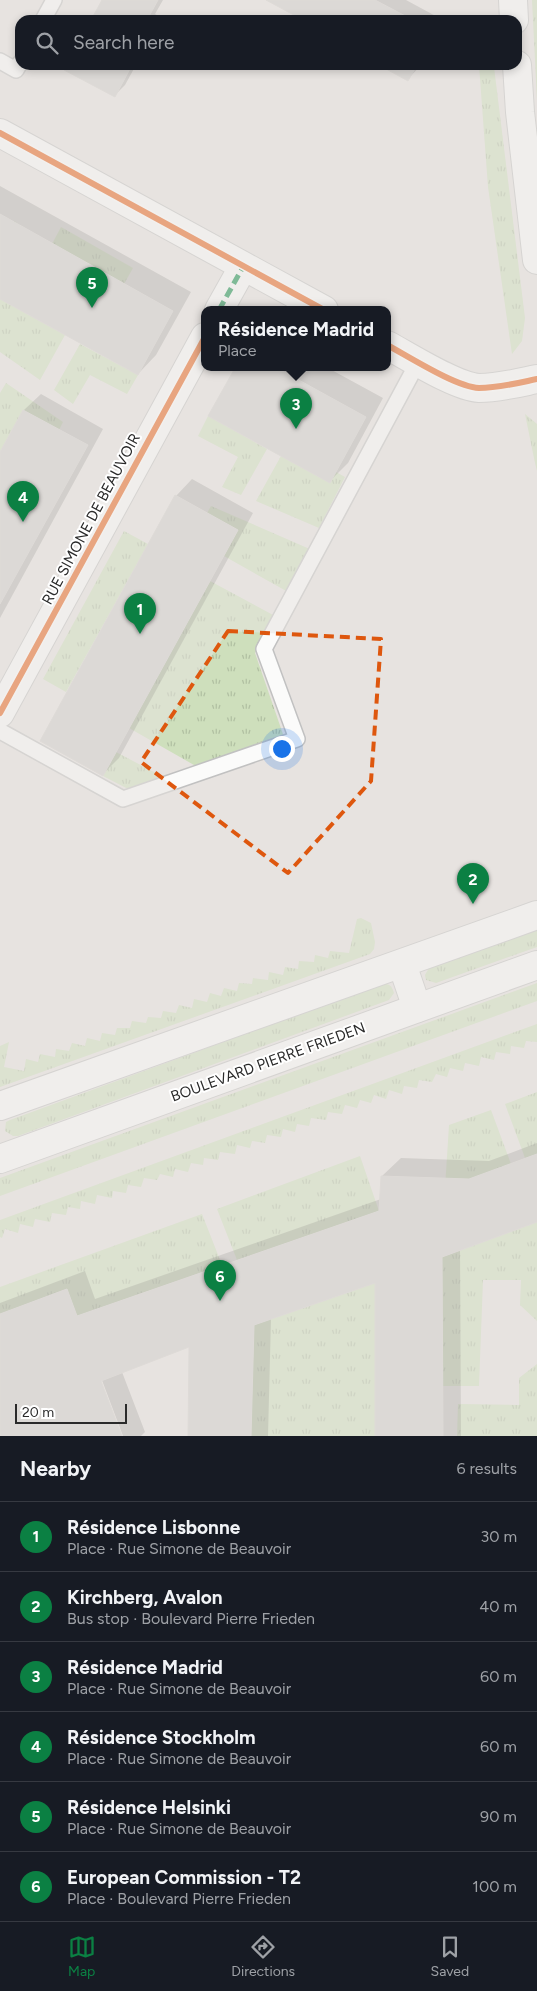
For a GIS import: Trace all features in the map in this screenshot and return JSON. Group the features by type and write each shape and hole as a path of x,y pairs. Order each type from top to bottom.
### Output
{"main road":[{"path":"513,0 514,15"},
{"path":"517,70 520,112 537,260"},
{"path":"0,133 317,306"},
{"path":"221,306 244,267"},
{"name":"RUE SIMONE DE BEAUVOIR","path":"0,713 201,344"},
{"path":"391,347 449,378 477,388 506,386 537,379"},
{"path":"0,1106 537,915"},
{"path":"402,964 417,1008"},
{"name":"BOULEVARD PIERRE FRIEDEN","path":"0,1159 537,965"}],"lane":[{"path":"46,15 54,0"},
{"path":"0,61 15,69"},
{"path":"0,731 123,799 297,739 264,649 418,362"}],"highlighted area":[{"path":"228,631 381,639 371,781 288,873 141,762"}],"green space":[{"path":"532,0 537,0 537,101"},
{"path":"479,70 495,70 525,318 522,341 512,354 488,187"},
{"path":"14,221 32,233 11,305 65,335 40,380 0,352 0,251"},
{"path":"61,227 133,268 124,284 52,244"},
{"path":"80,344 138,375 127,394 90,375 73,404 54,390"},
{"path":"6,383 63,422 59,430 23,410 0,452 0,393"},
{"path":"525,414 537,424 537,471 535,463"},
{"path":"208,416 267,449 241,495 222,487 238,457 198,436"},
{"path":"281,456 330,483 336,472 345,477 319,528 256,501"},
{"path":"211,506 312,550 288,592 224,556 238,530 207,513"},
{"path":"124,531 148,544 66,692 43,679"},
{"path":"210,581 275,616 255,653 285,740 201,769 129,728"},
{"path":"116,752 169,780 134,792 103,776"},
{"path":"361,918 371,923 375,942 374,949 370,954 0,1087 0,1046 9,1042 4,1067 24,1071 26,1059 38,1062 40,1054 55,1057 56,1049 69,1051 72,1043 85,1046 87,1038 100,1041 102,1033 115,1035 117,1028 130,1028 132,1021 146,1023 148,1017 161,1018 163,1011 176,1013 179,1005 192,1008 194,999 207,1002 210,993 221,996 224,988 237,991 239,983 252,984 253,978 268,980 269,972 283,975 285,967 298,969 299,961 314,962 315,955 328,958 330,951 349,953 357,919"},
{"path":"537,929 537,947 436,983 426,980 425,975 429,968"},
{"path":"537,983 537,1001 0,1196 0,1178"},
{"path":"382,984 389,985 394,993 389,1000 18,1136 13,1136 5,1131 6,1122 10,1120"},
{"path":"537,1024 537,1042 526,1041 524,1048 511,1046 510,1054 496,1052 494,1060 481,1057 479,1066 465,1063 463,1071 450,1068 447,1077 436,1074 432,1082 419,1080 417,1088 404,1086 402,1094 389,1090 386,1099 374,1095 371,1103 360,1100 357,1108 345,1105 342,1114 328,1112 326,1120 311,1118 309,1126 297,1124 295,1132 283,1129 281,1137 267,1135 265,1143 252,1141 250,1148 237,1145 235,1154 220,1152 218,1160 204,1158 203,1165 191,1163 188,1172 175,1169 173,1177 160,1174 157,1180 144,1178 141,1187 128,1185 126,1193 113,1191 112,1198 97,1195 95,1204 81,1201 80,1209 68,1207 66,1215 52,1213 50,1222 35,1219 33,1227 20,1224 18,1233 5,1229 2,1238 0,1237 0,1220"},
{"path":"537,1092 537,1154 525,1158 505,1104"},
{"path":"491,1110 511,1164 445,1188 449,1125"},
{"path":"360,1156 379,1211 237,1260 217,1209"},
{"path":"202,1214 222,1265 77,1316 66,1289 0,1314 0,1287"},
{"path":"537,1222 537,1321 520,1305 521,1280 483,1280 479,1386 443,1386 442,1257"},
{"path":"375,1283 375,1436 251,1436 254,1325"},
{"path":"537,1364 537,1436 457,1436 458,1404 519,1405 519,1378"}],"building":[{"path":"102,0 158,0 150,15 94,15"},
{"path":"266,0 375,0 404,15 294,15"},
{"path":"64,70 129,70 115,97"},
{"path":"388,70 414,70 408,81"},
{"path":"0,214 173,311 138,375 0,299"},
{"path":"233,371 282,371 366,417 330,483 208,416"},
{"path":"23,410 88,445 0,604 0,452"},
{"path":"175,495 238,530 103,776 40,741"},
{"path":"537,1154 537,1222 442,1257 443,1436 375,1436 375,1283 254,1325 251,1436 188,1436 189,1347 101,1381 122,1436 0,1436 0,1314 67,1289 77,1316 379,1211 381,1176 469,1179"}],"marked path":[{"path":"221,306 243,267"}],"cycle path":[{"path":"0,133 317,306"},
{"path":"0,713 201,344"},
{"path":"391,347 445,377 469,386 479,388 494,387 537,379"}],"place":[{"name":"Résidence Helsinki","path":"92,308"},
{"name":"Résidence Madrid","path":"296,429"},
{"name":"Résidence Stockholm","path":"23,522"},
{"name":"Résidence Lisbonne","path":"140,634"},
{"name":"Kirchberg, Avalon","path":"473,904"},
{"name":"European Commission - T2","path":"220,1301"}]}
